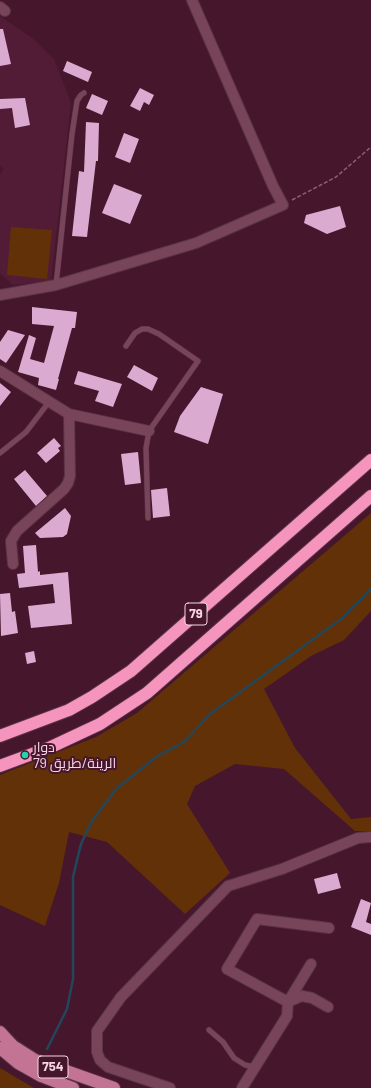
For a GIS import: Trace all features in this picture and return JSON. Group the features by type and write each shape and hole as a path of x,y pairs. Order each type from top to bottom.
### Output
{"highway":[{"name":"79","path":"0,736 69,710 92,697 131,671 371,460"},
{"name":"79","path":"0,766 51,747 100,724 148,693 371,496"},
{"path":"0,728 32,723"}],"main road":[{"name":"754","path":"0,1032 13,1046 35,1060 114,1088"},
{"name":"754","path":"0,1048 18,1063 41,1076 73,1088"}],"street":[{"path":"0,294 56,285 196,243 283,205 273,186 192,0"},
{"path":"0,372 69,414 149,431"},
{"path":"13,564 11,541 17,531 64,489 68,483 70,476 69,414"},
{"path":"170,1088 108,1067 100,1060 97,1052 97,1031 121,996 228,886 282,869 358,838 371,837"},
{"path":"288,1002 227,969 257,918 329,928"},
{"path":"242,1088 287,1016 288,1002 311,964"},
{"path":"288,1002 302,996 312,998 328,1007"}],"lane":[{"path":"56,285 72,134 78,101 84,93"},
{"path":"126,346 135,333 142,329 148,329 159,334 198,361 149,431 146,448 148,518"},
{"path":"0,453 26,432 49,402"},
{"path":"209,1030 223,1042 234,1058 245,1065 255,1067"}],"path":[{"path":"283,205 336,177 371,147"}],"shaded area":[{"path":"0,16 32,38 54,59 71,103 51,281 13,285 0,273 0,174 4,169 0,165"},
{"path":"11,227 52,230 47,279 7,275"},
{"path":"371,513 371,611 344,640 311,656 264,689 295,748 351,819 371,817 371,831 355,831 284,769 235,764 195,786 187,804 230,873 185,914 107,842 69,832 59,883 45,926 0,905 0,775 96,737 137,713"},
{"path":"0,1068 34,1088 0,1088"}],"building":[{"path":"0,29 3,29 11,64 0,66"},
{"path":"67,61 92,72 88,82 63,71"},
{"path":"140,88 154,95 149,105 144,102 140,111 130,106"},
{"path":"92,94 108,101 102,115 86,108"},
{"path":"25,98 30,125 15,128 12,108 0,109 0,99"},
{"path":"86,122 99,123 98,161 96,161 87,237 72,236 79,171 84,172"},
{"path":"124,133 139,139 130,163 115,157"},
{"path":"114,184 142,195 130,224 102,213"},
{"path":"340,206 346,227 327,234 304,223 306,215"},
{"path":"32,307 77,312 75,328 72,328 56,390 38,385 39,378 18,372 29,335 36,338 30,359 44,363 54,326 32,324"},
{"path":"8,330 25,335 6,363 0,359 0,342"},
{"path":"134,365 158,378 152,391 127,377"},
{"path":"78,371 122,384 113,407 95,401 99,391 74,384"},
{"path":"0,383 11,392 0,406"},
{"path":"201,387 223,394 208,444 174,432 180,416"},
{"path":"54,438 61,446 58,448 60,451 46,463 37,453"},
{"path":"138,452 141,483 125,485 121,454"},
{"path":"25,470 47,496 36,506 14,479"},
{"path":"167,488 170,516 153,518 151,490"},
{"path":"65,508 71,516 67,534 63,537 40,538 35,533"},
{"path":"36,545 38,572 40,571 40,575 68,572 72,624 31,628 28,606 55,603 53,584 19,588 17,574 25,573 23,546"},
{"path":"10,593 12,612 15,611 18,633 1,636 0,594"},
{"path":"34,651 36,662 27,664 25,653"},
{"path":"337,873 341,888 318,894 314,879"},
{"path":"361,899 371,903 366,922 371,924 371,935 351,927"}],"waterway":[{"path":"47,1049 67,1009 73,979 73,877 81,844 92,821 116,789 156,757 184,742 210,714 341,619 371,589"}],"place":[{"name":"دوار الرينة/طريق 79","path":"25,755"}]}
